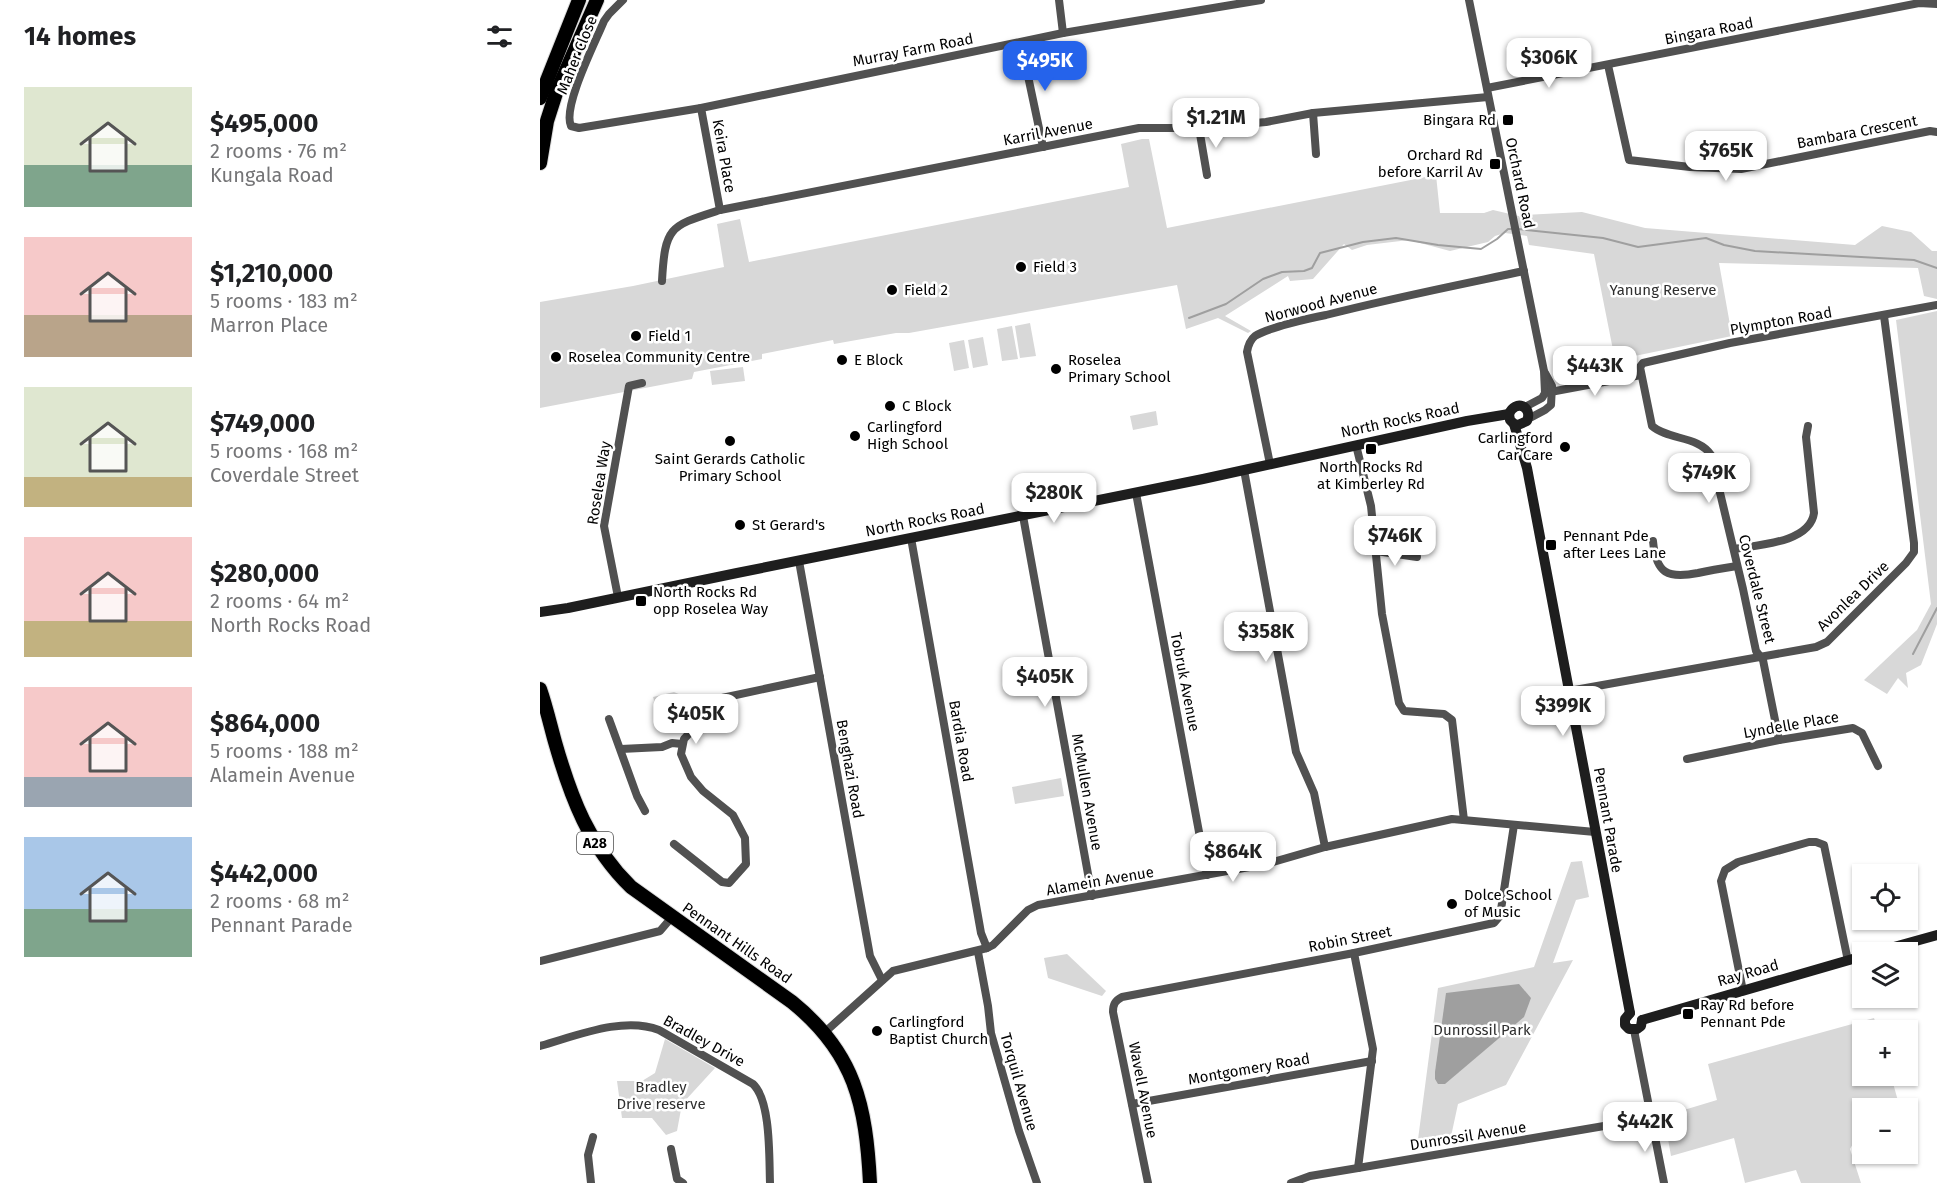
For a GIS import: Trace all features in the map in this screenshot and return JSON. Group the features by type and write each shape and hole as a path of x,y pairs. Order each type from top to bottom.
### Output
{"highway":[{"path":"540,98 579,0"},
{"path":"540,163 544,126 563,76 597,0"},
{"name":"Pennant Hills Road","path":"540,689 555,743 582,818 603,856 631,887 792,1002 825,1032 848,1067 857,1091 866,1131 870,1183"},
{"name":"Pennant Hills Road","path":"540,713 555,743"}],"street":[{"name":"Maher Close","path":"571,126 570,110 582,73 604,21 623,0"},
{"path":"1059,0 1063,33"},
{"name":"Murray Farm Road","path":"571,126 579,128 701,108 1063,33 1260,0"},
{"name":"Orchard Road","path":"1469,0 1548,393"},
{"name":"Bingara Road","path":"1486,88 1919,3 1937,4"},
{"path":"1021,43 1043,147"},
{"name":"Bambara Crescent","path":"1608,65 1629,160 1702,168 1741,169 1930,131 1937,132"},
{"name":"Karril Avenue","path":"662,281 663,251 671,231 689,220 720,210 1139,129 1199,128 1266,122 1313,113 1488,97"},
{"name":"Keira Place","path":"701,108 720,210"},
{"path":"1313,113 1316,154"},
{"path":"1199,128 1207,175"},
{"name":"Norwood Avenue","path":"1270,464 1247,352 1249,344 1255,337 1296,322 1359,306 1524,272"},
{"name":"Plympton Road","path":"1641,375 1640,367 1643,363 1730,344 1937,305"},
{"name":"Avonlea Drive","path":"1569,691 1816,647 1827,642 1906,563 1914,552 1884,316"},
{"path":"1519,420 1511,408 1516,405 1525,407 1542,399 1548,393 1641,375"},
{"name":"Coverdale Street","path":"1641,375 1652,426 1658,431 1701,446 1709,453 1734,549 1756,651 1763,660 1779,740"},
{"name":"Roselea Way","path":"618,597 604,526 629,386 642,383"},
{"name":"North Rocks Road","path":"540,612 1136,493 1356,445 1519,420 1545,410 1551,405 1548,393"},
{"name":"Pennant Parade","path":"1525,407 1528,412 1519,420 1524,454 1630,1013"},
{"path":"1734,549 1791,539 1813,520 1806,437 1808,426"},
{"path":"1356,445 1371,504 1382,618 1399,703 1404,711 1444,714 1452,720 1464,820"},
{"path":"1244,470 1296,752 1314,793 1325,847"},
{"name":"Tobruk Avenue","path":"1136,493 1207,875"},
{"name":"McMullen Avenue","path":"1023,516 1092,896"},
{"name":"Bardia Road","path":"911,538 981,933 987,948"},
{"path":"1653,541 1658,563 1662,569 1672,575 1682,576 1737,566"},
{"path":"1376,551 1417,558"},
{"name":"Benghazi Road","path":"799,561 870,956 882,980"},
{"name":"North Rocks Road","path":"540,606 592,602"},
{"path":"674,844 724,883 732,881 746,864 746,843 741,827 729,811 704,791 692,777 683,760 682,744 687,734 713,709 718,699 820,678"},
{"path":"609,719 637,796 645,811"},
{"name":"Lyndelle Place","path":"1687,759 1779,740 1855,728 1863,735 1878,766"},
{"path":"621,749 662,747 672,743 682,744"},
{"name":"Alamein Avenue","path":"825,1032 892,971 987,948 1034,906 1266,864 1325,847 1452,819 1595,832"},
{"name":"Robin Street","path":"1114,1003 1122,997 1354,953 1494,923 1500,916 1514,825"},
{"path":"1743,991 1721,881 1725,870 1738,862 1809,842 1822,844 1825,849 1848,961"},
{"path":"540,961 660,931 672,917"},
{"path":"1912,942 1937,935"},
{"name":"Torquil Avenue","path":"978,951 991,1033 1032,1172 1037,1181"},
{"path":"1354,953 1373,1049 1358,1168"},
{"name":"Ray Road","path":"1642,1020 1852,960"},
{"name":"Wavell Avenue","path":"1114,1003 1113,1011 1148,1183"},
{"path":"1630,1013 1638,1014 1642,1020 1639,1028 1629,1029 1625,1025 1624,1019 1630,1013"},
{"name":"Bradley Drive","path":"540,1046 615,1026 641,1025 659,1030 753,1084 760,1092 765,1106 770,1183"},
{"path":"1634,1030 1664,1183"},
{"name":"Montgomery Road","path":"1132,1104 1372,1061"},
{"name":"Dunrossil Avenue","path":"1291,1183 1310,1176 1651,1118"},
{"path":"591,1183 588,1155 593,1137"},
{"path":"671,1149 678,1179 683,1183"}],"green space":[{"name":"Yanung Reserve","path":"1149,139 1167,228 1436,175 1440,213 1484,213 1493,210 1523,217 1523,215 1582,212 1645,228 1855,245 1882,226 1911,232 1932,251 1937,251 1937,299 1924,296 1918,268 1719,263 1732,336 1615,360 1594,254 1529,245 1527,236 1505,233 1495,236 1488,242 1450,251 1409,240 1367,245 1352,250 1344,244 1313,279 1290,281 1288,276 1225,316 1251,331 1248,333 1218,318 1186,329 1177,285 909,333 896,333 834,344 833,340 762,354 762,359 694,372 692,379 540,408 540,302 724,267 717,224 740,219 749,262 1129,187 1121,144"},
{"path":"1937,311 1937,624 1921,665 1906,673 1908,688 1898,678 1887,694 1864,680 1917,630 1931,604 1896,320"},
{"path":"1030,323 1036,356 1020,358 1015,326"},
{"path":"1012,326 1018,359 1002,361 997,329"},
{"path":"983,337 988,365 973,368 968,340"},
{"path":"964,340 969,368 954,371 949,343"},
{"path":"743,367 745,381 712,385 710,371"},
{"path":"1156,411 1158,425 1133,430 1130,416"},
{"path":"674,692 702,704 703,708 684,726 663,729 653,697"},
{"path":"1061,778 1064,796 1015,804 1012,787"},
{"name":"Dunrossil Park","path":"1582,861 1589,897 1576,900 1553,963 1573,960 1506,1085 1458,1104 1450,1141 1417,1147 1438,988 1534,967 1571,862"},
{"path":"1067,954 1106,991 1102,996 1048,978 1044,958"},
{"path":"1852,1024 1852,1086 1894,1086 1897,1098 1852,1098 1852,1145 1850,1149 1852,1164 1855,1164 1861,1183 1801,1183 1796,1170 1745,1183 1734,1138 1671,1156 1664,1116 1717,1100 1708,1064"},
{"name":"Bradley Drive reserve","path":"665,1039 715,1068 682,1104 677,1131 666,1135 652,1118 622,1118 617,1081 642,1081 655,1073"}],"shaded area":[{"path":"1519,984 1531,998 1524,1017 1445,1084 1438,1084 1435,1072 1446,993"}],"waterway":[{"path":"1189,318 1226,304 1263,279 1282,272 1304,271 1312,268 1320,253 1363,242 1396,238 1481,249 1508,229 1513,229"},
{"path":"1518,229 1603,238 1638,247 1706,238 1724,245 1755,251 1914,260 1937,268"},
{"path":"1913,654 1937,608"}],"place":[{"name":"Bingara Rd","path":"1508,120"},
{"name":"Orchard Rd before Karril Av","path":"1495,164"},
{"name":"Field 3","path":"1021,267"},
{"name":"Field 2","path":"892,290"},
{"name":"Field 1","path":"636,336"},
{"name":"Roselea Community Centre","path":"556,357"},
{"name":"E Block","path":"842,360"},
{"name":"Roselea Primary School","path":"1056,369"},
{"name":"C Block","path":"890,406"},
{"name":"Carlingford High School","path":"855,436"},
{"name":"Saint Gerards Catholic Primary School","path":"730,441"},
{"name":"Carlingford Car Care","path":"1565,447"},
{"name":"North Rocks Rd at Kimberley Rd","path":"1371,449"},
{"name":"St Gerard's","path":"740,525"},
{"name":"Pennant Pde after Lees Lane","path":"1551,545"},
{"name":"North Rocks Rd opp Roselea Way","path":"641,601"},
{"name":"Dolce School of Music","path":"1452,904"},
{"name":"Ray Rd before Pennant Pde","path":"1688,1014"},
{"name":"Carlingford Baptist Church","path":"877,1031"}]}
